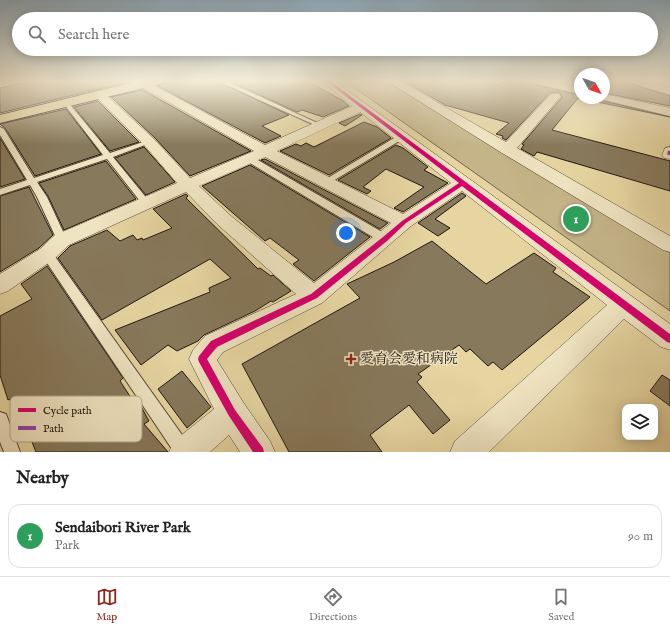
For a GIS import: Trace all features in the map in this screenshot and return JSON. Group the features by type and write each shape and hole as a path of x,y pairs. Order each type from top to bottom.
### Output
{"main road":[{"path":"0,119 70,102"}],"street":[{"path":"107,102 149,142 187,184 224,220 314,296"},
{"path":"182,102 265,151 404,222"},
{"path":"354,102 670,339"},
{"path":"427,102 670,245"},
{"path":"507,150 550,102"},
{"path":"626,102 670,112"},
{"path":"0,285 47,254 62,240 265,151 360,107"},
{"path":"259,452 232,413 202,359 214,344 314,296 404,222 463,183"},
{"path":"466,452 624,304"},
{"path":"185,452 232,413"}],"lane":[{"path":"268,102 321,126"},
{"path":"66,103 146,203"},
{"path":"0,129 42,197 62,240"},
{"path":"325,182 402,137"},
{"path":"0,192 149,142"},
{"path":"248,158 385,239"},
{"path":"47,254 185,452"},
{"path":"0,420 12,452"}],"shaded area":[{"path":"375,102 421,102 670,253 670,311"}],"building":[{"path":"0,102 45,102 0,113"},
{"path":"99,102 139,142 110,151 74,107"},
{"path":"116,102 164,102 251,151 190,176 155,138"},
{"path":"188,102 262,102 289,115 262,126 281,136 265,143"},
{"path":"276,102 344,102 349,106 323,117 302,110 297,112"},
{"path":"440,102 541,102 506,140 502,138 503,136 496,134 509,123 445,105"},
{"path":"558,102 574,102 552,130 670,161 670,191 537,152 534,156 521,149 524,145 522,144"},
{"path":"610,102 670,117 607,104 610,104"},
{"path":"650,102 670,102 670,106"},
{"path":"66,109 101,154 35,176 5,128 0,124"},
{"path":"360,114 362,115 345,126 339,123"},
{"path":"364,122 377,127 391,138 329,175 280,151 296,144 301,146 306,143 314,147"},
{"path":"0,138 25,179 0,187"},
{"path":"396,145 403,148 428,167 424,170 448,183 403,212 394,208 424,187 386,169 363,187 371,191 367,194 338,180"},
{"path":"144,147 175,182 146,195 115,158"},
{"path":"265,159 388,223 380,229 261,160"},
{"path":"106,161 136,199 64,230 48,196 39,183"},
{"path":"250,165 370,237 314,281 293,264 299,260 270,238 265,241 202,186"},
{"path":"29,187 53,235 39,248 0,272 0,196"},
{"path":"462,193 466,196 435,219 450,228 438,236 418,223"},
{"path":"186,194 188,196 186,198 258,269 260,268 271,276 273,275 291,291 273,302 271,301 255,311 204,335 198,341 177,351 168,345 141,365 115,330 210,292 209,288 231,278 210,259 102,320 58,258 70,246 107,230 120,241 133,235 137,240 142,238 143,240 172,228 153,209"},
{"path":"432,241 486,284 534,253 556,268 553,272 590,297 502,370 493,362 488,366 470,349 466,352 459,345 418,374 422,377 417,382 450,420 433,434 409,405 370,435 382,452 289,452 242,364 360,298 347,284 394,262"},
{"path":"47,266 123,378 120,381 130,396 10,396 10,399 8,400 0,375 0,316 32,299 21,284"},
{"path":"182,371 211,407 187,428 158,389"},
{"path":"662,375 670,380 670,406 650,391"},
{"path":"142,408 149,421 144,424 168,452 36,452 32,442 142,442"}],"marked path":[{"path":"669,155 670,151"}],"cycle path":[{"path":"355,102 670,339"},
{"path":"259,452 232,413 202,359 214,344 314,296 404,222 463,183"}],"place":[{"name":"Sendaibori River Park","path":"576,219"},
{"name":"愛育会愛和病院","path":"351,359"}]}
